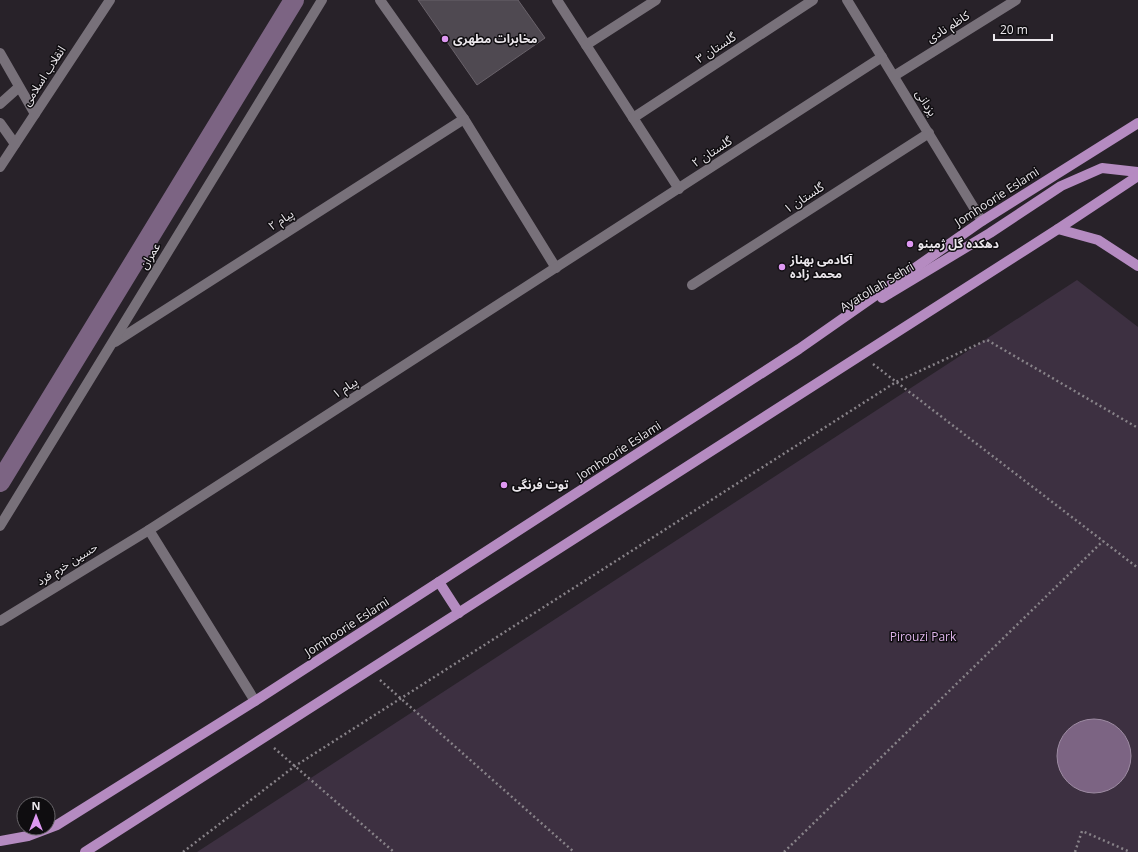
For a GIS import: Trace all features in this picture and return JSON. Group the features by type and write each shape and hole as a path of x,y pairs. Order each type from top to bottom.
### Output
{"main road":[{"name":"Jomhoorie Eslami","path":"0,841 28,836 57,825 255,701 799,349 982,221 1138,123"},
{"name":"Ayatollah Sehri","path":"799,349 990,233 1061,186 1102,168 1138,172"},
{"path":"85,852 862,355 1138,176"},
{"path":"1058,229 1098,240 1138,266"},
{"path":"439,582 459,613"}],"street":[{"name":"انقلاب اسلامی","path":"0,166 110,0"},
{"name":"عمران","path":"0,526 322,0"},
{"path":"380,0 464,119 556,268"},
{"path":"557,0 679,189"},
{"path":"586,45 656,0"},
{"name":"گلستان ۳","path":"633,118 813,0"},
{"name":"یزدانی","path":"847,0 982,221"},
{"name":"کاظم نادی","path":"894,76 1016,0"},
{"path":"0,53 18,87 35,114"},
{"name":"گلستان ۲","path":"556,268 882,57"},
{"path":"0,104 18,87"},
{"name":"پیام ۲","path":"112,344 464,119"},
{"path":"0,123 15,144"},
{"name":"گلستان ۱","path":"692,285 929,133"},
{"name":"پیام ۱","path":"149,530 556,268"},
{"path":"149,530 255,701"},
{"name":"حسین خرم فرد","path":"0,621 149,530"}],"path":[{"path":"183,852 295,766 896,382 987,340 1138,428"},
{"path":"862,355 1138,568"},
{"path":"784,852 1103,541"},
{"path":"370,670 574,852"},
{"path":"263,738 394,852"},
{"path":"1075,852 1082,831 1130,852"}],"green space":[{"name":"Pirouzi Park","path":"1077,280 1138,327 1138,852 197,852"}],"shaded area":[{"path":"1087,719 1101,719 1115,725 1125,735 1131,749 1129,770 1125,777 1115,787 1101,793 1087,793 1073,787 1063,777 1057,763 1057,749 1063,735 1073,725"}],"building":[{"path":"418,0 518,0 545,38 477,85"}],"waterway":[{"path":"0,482 294,0"}],"place":[{"name":"مخابرات مطهری","path":"445,39"},
{"name":"دهکده گل ژمینو","path":"910,244"},
{"name":"آکادمی بهناز محمد زاده","path":"782,267"},
{"name":"توت فرنگی","path":"504,485"}]}
